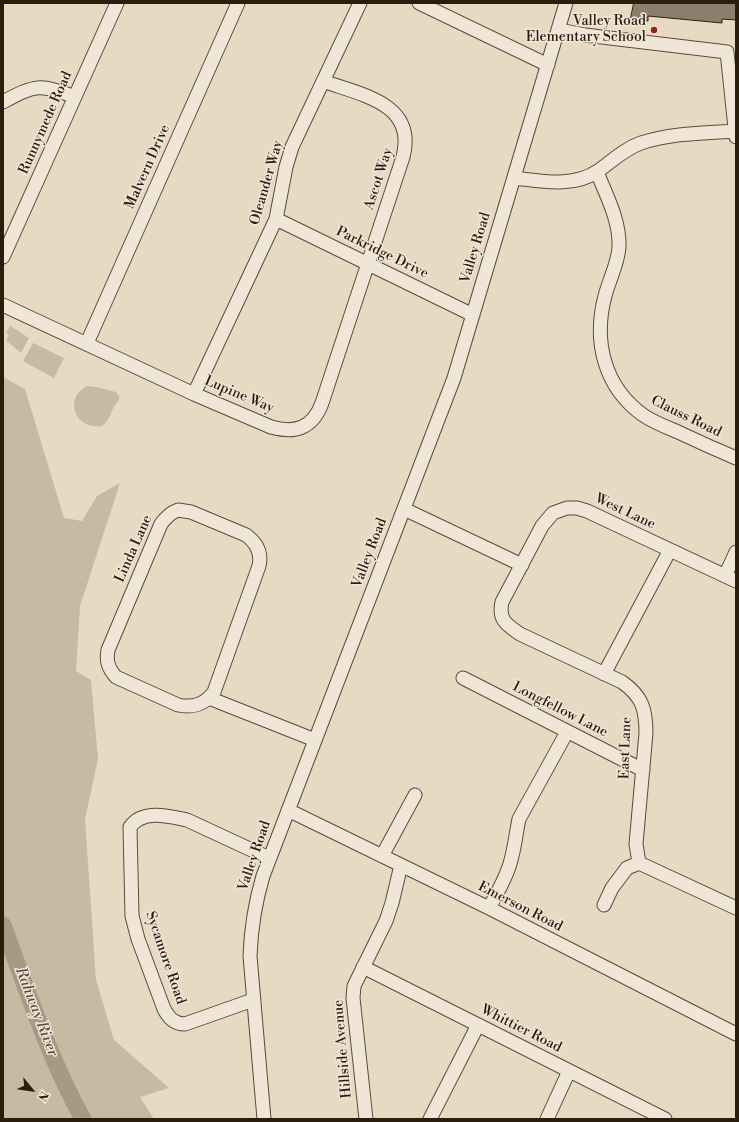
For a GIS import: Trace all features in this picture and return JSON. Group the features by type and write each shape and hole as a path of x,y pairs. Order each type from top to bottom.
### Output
{"street":[{"name":"Runnymede Road","path":"3,257 117,3"},
{"name":"Malvern Drive","path":"87,343 238,3"},
{"name":"Oleander Way","path":"194,394 276,219 286,167 292,146 360,3"},
{"path":"419,3 548,65"},
{"name":"Valley Road","path":"264,1119 250,956 251,929 263,876 454,378 566,3"},
{"path":"514,178 563,182 576,181 597,172 630,147 642,142 671,136 736,134 730,68 727,52 585,35 559,30"},
{"name":"Ascot Way","path":"322,81 390,107 401,121 404,130 406,139 403,157 368,264"},
{"path":"3,102 21,92 31,88 40,87 55,89 75,97"},
{"name":"Clauss Road","path":"597,172 613,212 619,247 616,263 605,296 601,316 600,332 602,350 606,365 613,381 627,401 644,416 736,458"},
{"name":"Parkridge Drive","path":"276,219 473,315"},
{"name":"Lupine Way","path":"3,306 87,343 194,394 282,430 297,429 310,422 319,411 368,264"},
{"name":"West Lane","path":"522,565 542,526 553,513 567,508 577,508 587,511 731,579"},
{"path":"404,509 522,565"},
{"name":"Linda Lane","path":"178,510 191,512 246,536 253,540 258,547 260,555 259,566 216,686 209,698 204,703 195,706 186,707 178,705 116,677 108,665 108,650 160,524 171,513 178,510"},
{"path":"604,674 670,550"},
{"path":"731,579 736,552"},
{"name":"East Lane","path":"522,565 502,602 500,609 502,619 507,625 520,634 622,682 633,690 641,703 646,718 636,844 639,863"},
{"name":"Longfellow Lane","path":"463,678 642,770"},
{"path":"209,698 315,740"},
{"path":"489,908 506,876 511,860 519,819 567,732"},
{"path":"382,856 415,795"},
{"name":"Emerson Road","path":"288,810 489,908 736,1034"},
{"name":"Sycamore Road","path":"253,1000 185,1024 178,1024 168,1017 138,939 132,916 130,826 134,821 144,816 155,815 187,820 269,858"},
{"path":"604,905 612,888 626,868 639,863 736,908"},
{"name":"Hillside Avenue","path":"366,1119 353,998 354,986 386,921 401,865"},
{"name":"Whittier Road","path":"363,967 665,1119"},
{"path":"430,1119 478,1025"},
{"path":"547,1119 569,1071"}],"shaded area":[{"path":"10,326 29,338 21,353 6,340 9,335 6,333"},
{"path":"33,343 64,358 54,378 23,361"},
{"path":"3,377 25,389 64,518 82,521 97,496 120,483 80,606 76,671 91,680 98,759 85,819 96,980 114,1040 169,1088 140,1097 154,1119 3,1119"},
{"path":"86,386 98,387 116,392 119,396 119,401 114,407 107,421 101,426 93,426 84,423 77,416 75,411 74,402 76,397"}],"building":[{"path":"634,3 736,3 736,20 722,19 722,23 648,16 648,21 631,18"}],"waterway":[{"name":"Rahway River","path":"3,925 49,1048 83,1119"}],"place":[{"name":"Valley Road Elementary School","path":"654,30"}]}
